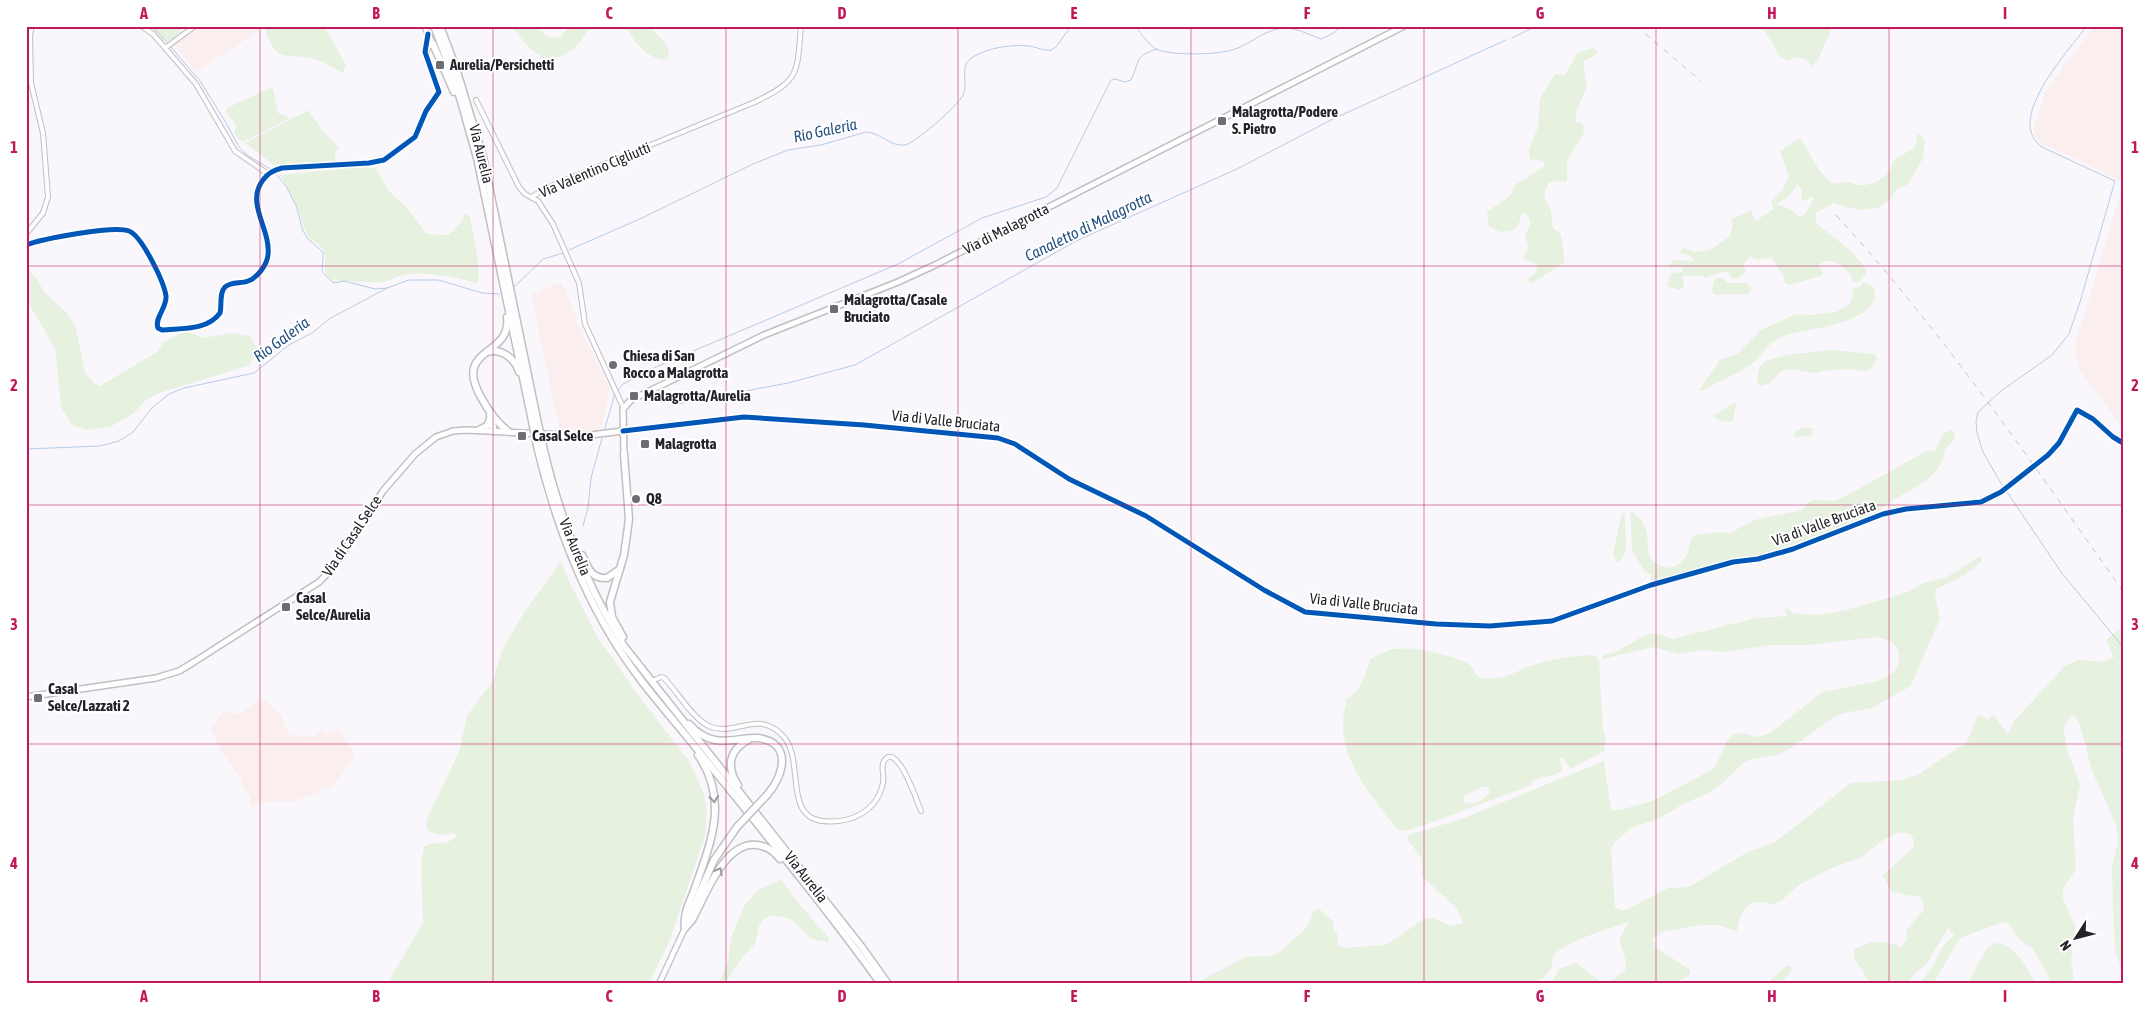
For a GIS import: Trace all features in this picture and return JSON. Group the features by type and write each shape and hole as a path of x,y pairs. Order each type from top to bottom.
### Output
{"highway":[{"name":"Via Aurelia","path":"434,26 449,64 471,135 514,302 551,498 576,567 604,624 634,671 834,921 881,984"},
{"name":"Via Aurelia","path":"440,26 456,68 480,146 504,269 507,296 535,420"},
{"path":"433,44 471,135"},
{"path":"507,296 506,334 475,364 473,377 476,389 492,416 508,432"},
{"path":"484,354 493,351 500,352 516,364 526,407 535,420"},
{"path":"479,430 487,426 492,416"},
{"path":"492,416 494,431"},
{"name":"Via Aurelia","path":"540,446 564,522 593,590 630,656 827,903 888,984"},
{"path":"624,454 629,519 621,568 612,595 610,609 624,646"},
{"path":"564,522 593,575 608,578 621,568"},
{"path":"630,656 638,659 687,722 700,734 719,741 755,738 767,741 774,746 783,762 779,779 767,795 737,827 714,860 685,928"},
{"path":"634,671 642,685 702,762 713,789 715,808 713,830 685,916 685,928"},
{"path":"755,738 746,741 733,752 730,766 733,778 823,891 827,903"},
{"path":"685,928 693,919 727,857 738,848 752,845 766,847 776,854 822,912 834,921"}],"main road":[{"name":"Via di Malagrotta","path":"623,407 631,400 764,335 935,265 1404,26"},
{"path":"623,407 624,454"},
{"name":"Via di Casal Selce","path":"26,697 156,678 179,671 194,662 324,578 382,491 428,442 441,435 453,431 479,430 582,436 623,431"}],"street":[{"path":"26,234 44,213 48,195 43,133 33,94 30,38 32,26"},
{"path":"141,26 168,46 200,90 235,151 269,173"},
{"path":"168,46 195,26"},
{"path":"424,26 433,44 428,47 426,55"},
{"name":"Via Valentino Cigliutti","path":"623,407 585,324 582,295 562,242 547,212 532,197 546,188 729,113 779,90 790,80 797,68 801,26"},
{"path":"26,245 119,229 131,232 144,248 164,290 166,303 157,322 158,328 162,330 202,326 213,320 220,313 222,293 225,287 252,279 267,260 268,248 255,195 258,186 269,173 275,170 376,162 386,159 416,136 426,111 439,92 424,47 428,34"},
{"path":"26,95 33,94"},
{"path":"476,100 519,187 532,197"},
{"name":"Via di Valle Bruciata","path":"623,431 744,418 864,425 998,438 1015,444 1069,479 1152,519 1264,590 1305,612 1469,626 1511,625 1552,620 1651,585 1734,562 1758,559 1793,549 1883,514 1975,504 1988,500 2040,462 2058,442 2077,410 2093,419 2113,437 2123,443"},
{"path":"654,680 661,677 664,678 686,705 711,726 720,728 762,723 780,733 787,741 792,752 800,805 805,814 812,818 825,821 841,820 866,812 877,798 883,782 883,763 886,758 890,757 896,759 902,767 921,812"},
{"path":"659,984 685,928"}],"shaded area":[{"path":"196,26 262,26 263,28 196,72 172,43"},
{"path":"2094,26 2123,26 2123,182 2040,142 2034,135 2035,123 2046,91"},
{"path":"2123,185 2123,429 2078,367 2075,346"},
{"path":"561,282 578,319 576,320 610,389 601,431 560,431 531,295"},
{"path":"261,698 280,713 290,735 312,737 322,731 325,735 334,730 341,732 356,756 335,785 293,802 276,801 262,803 253,807 250,805 250,797 243,788 240,777 224,755 210,729 224,711 240,715"}],"green space":[{"path":"148,26 179,26 182,31 174,39 163,41"},
{"path":"264,26 324,26 346,65 343,73 318,60 284,55 278,52 268,39"},
{"path":"510,26 537,26 550,37 558,38 565,32 568,26 591,26 581,41 568,53 552,58 544,57 535,52"},
{"path":"625,26 650,26 668,47 669,56 665,60 651,56 641,48"},
{"path":"1833,26 1817,62 1811,66 1807,60 1795,57 1789,61 1778,55 1762,28"},
{"path":"1593,48 1598,53 1583,62 1587,88 1577,109 1575,121 1583,124 1584,133 1567,161 1567,181 1549,182 1544,195 1551,211 1553,228 1561,234 1565,262 1532,283 1525,280 1534,275 1538,266 1524,258 1524,253 1529,248 1525,235 1530,219 1526,214 1521,213 1520,221 1514,230 1500,232 1489,226 1487,212 1510,196 1515,185 1545,166 1543,161 1530,159 1529,150 1538,127 1540,99 1555,74 1565,75 1578,52"},
{"path":"270,88 273,89 278,113 290,118 243,142 237,138 234,131 237,127 225,111 227,108"},
{"path":"307,111 339,147 335,152 336,162 274,165 245,143"},
{"path":"1918,133 1925,139 1923,158 1908,184 1897,189 1891,199 1878,208 1859,210 1833,203 1816,213 1817,224 1850,250 1867,272 1858,283 1853,281 1843,267 1828,261 1822,262 1818,266 1823,272 1822,276 1788,285 1784,282 1783,275 1771,257 1757,260 1750,256 1743,265 1746,272 1737,279 1732,278 1727,272 1721,272 1706,278 1701,276 1683,276 1684,287 1679,290 1667,286 1672,272 1679,273 1683,271 1681,267 1675,266 1671,269 1669,266 1673,260 1694,261 1691,256 1678,253 1683,248 1696,252 1710,250 1730,236 1733,222 1731,219 1751,210 1755,221 1774,209 1771,202 1782,190 1789,176 1780,151 1800,138 1821,172 1829,181 1835,184 1847,182 1864,185 1875,182 1889,171 1894,160 1915,147","holes":["1797,184 1802,189 1801,198 1806,201 1811,197 1814,198 1805,214 1799,217 1792,210 1777,204 1789,196"]},
{"path":"361,167 376,168 388,190 409,210 426,234 448,235 461,223 464,215 467,214 470,217 478,260 479,281 476,283 426,274 405,275 383,282 355,282 330,279 325,270 324,250 307,234 294,200 280,175"},
{"path":"26,267 38,280 43,291 66,312 75,325 85,372 94,384 100,386 157,352 163,343 183,332 192,333 203,338 232,333 250,336 257,348 250,365 159,393 146,400 133,414 110,427 87,430 72,425 61,407 55,348 26,299"},
{"path":"1722,278 1728,283 1747,283 1751,290 1749,294 1716,295 1711,291 1713,283 1715,279"},
{"path":"1864,282 1874,288 1874,300 1867,310 1839,323 1781,337 1744,369 1702,391 1699,390 1720,360 1737,354 1761,330 1796,314 1812,315 1836,312 1849,304 1853,297 1853,288 1857,289"},
{"path":"1833,350 1874,354 1877,358 1875,364 1866,371 1849,369 1815,373 1789,369 1780,372 1769,384 1760,386 1757,383 1759,369 1767,361 1785,356"},
{"path":"1737,401 1731,422 1718,420 1713,416"},
{"path":"1805,427 1813,429 1812,435 1793,438 1797,430"},
{"path":"1950,430 1955,434 1953,441 1945,449 1942,461 1936,471 1928,479 1886,505 1877,513 1791,547 1652,581 1650,579 1652,576 1645,571 1632,551 1630,511 1637,515 1645,526 1650,558 1665,567 1674,567 1687,554 1694,535 1724,532 1728,534 1754,520 1802,510 1813,500 1834,501 1928,450 1935,451 1943,434"},
{"path":"1622,513 1625,513 1626,549 1621,561 1617,563 1613,554"},
{"path":"1981,556 1982,561 1965,575 1936,589 1935,593 1940,619 1911,685 1872,708 1844,713 1831,719 1791,748 1777,755 1748,760 1707,794 1685,803 1660,818 1631,828 1614,843 1611,848 1615,907 1620,910 1626,910 1668,888 1689,887 1746,853 1775,842 1851,783 1901,780 1916,776 1967,742 1978,715 1988,720 1993,715 2008,734 2014,721 2065,666 2078,660 2103,662 2114,657 2106,640 2120,629 2123,632 2123,973 2115,950 2113,908 2112,868 2118,841 2116,824 2092,771 2081,728 2076,717 2071,716 2063,727 2068,752 2080,785 2073,818 2076,869 2063,889 2063,899 2075,926 2071,960 2074,978 2070,984 2050,984 2049,977 2033,949 2018,938 2009,924 2003,922 1960,938 1933,984 1919,984 1931,969 1943,946 1954,935 1948,928 1926,965 1916,972 1907,984 1871,984 1854,958 1854,950 1865,944 1877,942 1901,947 1907,940 1906,930 1924,910 1923,901 1919,896 1891,891 1883,875 1913,848 1914,840 1910,834 1899,832 1883,840 1862,857 1829,869 1799,885 1781,901 1772,905 1757,902 1747,906 1737,931 1718,925 1701,925 1661,932 1653,939 1655,947 1690,970 1690,975 1679,981 1661,984 1551,984 1559,969 1576,963 1604,982 1612,980 1625,971 1626,962 1619,940 1629,922 1591,935 1562,948 1553,958 1548,973 1534,984 1194,984 1246,957 1272,956 1277,954 1303,931 1310,921 1314,910 1319,909 1334,922 1333,930 1337,933 1338,946 1345,948 1384,945 1423,919 1432,918 1452,926 1463,923 1458,910 1422,876 1422,859 1407,839 1409,835 1464,818 1604,761 1611,810 1619,810 1653,801 1715,767 1727,741 1733,735 1741,733 1759,737 1770,733 1823,692 1878,681 1895,671 1899,662 1897,647 1891,641 1876,637 1809,645 1769,645 1726,652 1701,650 1678,654 1654,647 1602,659 1602,656 1616,652 1647,634 1658,634 1673,639 1756,618 1787,616 1784,606 1793,613 1799,614 1820,615 1846,610 1908,592 1921,584 1947,577"},
{"path":"561,561 597,636 636,692 689,761 704,794 707,813 705,836 669,942 649,984 387,984 423,923 421,862 424,847 448,841 457,836 453,833 440,835 428,831 426,821 459,752 467,716 493,681 502,650 522,616"},
{"path":"1392,649 1420,650 1466,662 1472,667 1477,676 1489,679 1507,676 1545,661 1594,655 1599,661 1603,730 1606,738 1604,751 1570,769 1564,759 1560,757 1562,771 1558,773 1535,780 1531,782 1531,785 1422,826 1405,831 1398,830 1376,803 1356,772 1344,739 1345,699 1359,688 1370,659","holes":["1482,787 1488,787 1490,793 1478,802 1465,803 1464,796"]},
{"path":"780,878 803,909 829,938 828,942 811,939 791,919 772,915 765,918 759,926 755,944 744,955 725,983 719,984 728,960 732,935 745,905 759,889 779,881"},
{"path":"1996,943 2003,944 2015,952 2036,984 1967,984 1988,947"},
{"path":"1786,966 1791,966 1791,972 1779,984 1766,984"}],"waterway":[{"path":"152,26 168,43"},
{"name":"Rio Galeria","path":"569,250 642,218 753,164 788,150 821,145 866,132 876,134 895,144 905,145 910,143 936,123 963,95 966,65 973,57 985,51 1008,46 1029,46 1051,50 1056,47 1071,26"},
{"name":"Rio Galeria","path":"1136,26 1147,41 1156,49 1172,53 1195,54 1218,53 1235,49 1277,29 1294,29 1321,39 1334,33 1341,26"},
{"name":"Canaletto di Malagrotta","path":"1512,38 1536,26"},
{"path":"2087,26 2054,69 2043,87 2034,105 2030,122 2033,137 2044,148 2115,181 2069,334 2052,355 2001,391 1978,412 1976,421 1977,433 1983,452 1999,480 2061,572 2123,647"},
{"name":"Canaletto di Malagrotta","path":"672,405 788,383 855,365 1076,241 1237,169 1333,119 1506,40"},
{"path":"171,47 200,81 239,147 247,155 272,170"},
{"path":"618,390 623,384 658,366 898,264 982,218 1046,197 1057,188 1111,80 1115,79 1125,82 1131,80 1141,57 1157,49"},
{"path":"275,173 286,186 296,205 303,231 308,239 323,252 322,269 325,275 334,283 344,281 375,289 387,288"},
{"name":"Rio Galeria","path":"514,287 543,259 563,253"},
{"name":"Rio Galeria","path":"26,449 100,446 119,441 133,432 152,408 169,394 184,388 254,373 289,345 312,333 329,319 387,288 409,280 438,280 482,293 499,294"},
{"path":"604,432 615,393"},
{"path":"583,526 588,508 591,478 602,438"}],"railway":[{"path":"1636,26 1701,81"},
{"path":"1836,215 1875,259 1950,351 2123,591"}],"cycle path":[{"path":"26,245 47,239 94,231 129,231 140,241 146,250 164,289 166,300 158,320 158,328 162,330 193,328 208,323 220,313 221,296 225,287 251,279 258,274 266,263 268,245 257,207 257,198 258,189 267,175 282,168 369,163 384,160 415,137 426,111 439,92 425,52 428,34"},
{"path":"623,431 744,417 864,425 998,438 1015,444 1069,479 1146,516 1264,590 1305,612 1436,624 1490,626 1552,621 1651,585 1733,562 1758,559 1793,549 1883,514 1906,509 1981,502 2001,492 2048,455 2059,443 2077,410 2093,419 2113,437 2123,443"}],"place":[{"name":"Aurelia/Persichetti","path":"440,65"},
{"name":"Malagrotta/Podere S. Pietro","path":"1222,121"},
{"name":"Malagrotta/Casale Bruciato","path":"834,309"},
{"name":"Chiesa di San Rocco a Malagrotta","path":"613,365"},
{"name":"Malagrotta/Aurelia","path":"634,396"},
{"name":"Casal Selce","path":"522,436"},
{"name":"Malagrotta","path":"645,444"},
{"name":"Q8","path":"636,499"},
{"name":"Casal Selce/Aurelia","path":"286,607"},
{"name":"Casal Selce/Lazzati 2","path":"38,698"}]}
